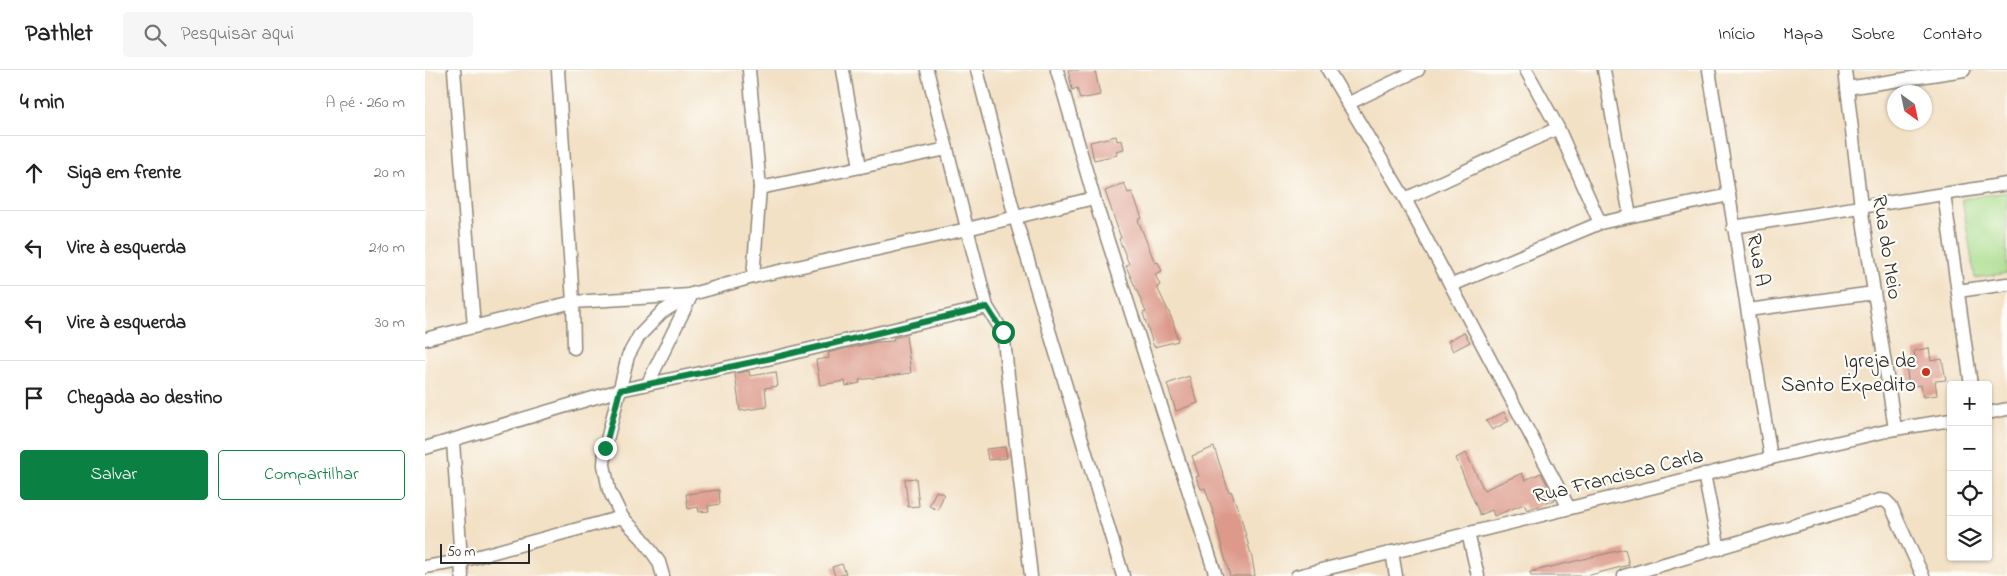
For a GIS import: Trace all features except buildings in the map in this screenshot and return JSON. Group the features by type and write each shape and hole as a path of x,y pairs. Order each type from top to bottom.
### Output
{"street":[{"path":"454,70 474,327"},
{"path":"558,70 573,302 574,348"},
{"path":"753,277 760,188 749,72 762,70"},
{"path":"843,70 861,167"},
{"path":"927,70 987,307 1003,332 1031,576"},
{"path":"977,70 1015,217 1123,576"},
{"path":"1057,70 1094,198 1216,576"},
{"path":"1328,70 1405,199 1569,508"},
{"path":"1347,104 1418,70"},
{"path":"1526,70 1558,128 1600,223"},
{"path":"1604,70 1630,216"},
{"name":"Rua A","path":"1709,70 1771,458"},
{"name":"Rua do Meio","path":"1845,70 1861,207 1895,429"},
{"path":"1847,88 1964,70"},
{"path":"1405,199 1558,128"},
{"path":"760,188 947,150"},
{"path":"1733,227 2007,184"},
{"path":"1944,194 1970,381"},
{"path":"1452,285 1600,223 1729,195"},
{"path":"425,339 573,302 692,294 753,277 967,229 1094,198"},
{"path":"1958,291 2007,284"},
{"path":"1748,310 1875,293"},
{"path":"648,383 692,294"},
{"path":"663,576 659,562 622,517 609,490 604,465 605,448 628,356 639,336 662,312 692,294"},
{"path":"425,448 620,390 772,358 987,307"},
{"path":"1992,412 2007,409"},
{"name":"Rua Francisca Carla","path":"1297,576 1704,474 1895,429 1947,421"},
{"path":"453,441 462,576"},
{"path":"1704,474 1719,549"},
{"path":"1624,576 1719,549 1873,500 1886,501 1891,506 1923,576"},
{"path":"425,567 461,560 622,517"},
{"path":"1468,533 1478,576"},
{"path":"1392,552 1396,576"}],"green space":[{"path":"2007,192 2007,273 1975,278 1962,199"}],"place":[{"name":"Igreja de Santo Expedito","path":"1926,372"}],"route":[{"path":"605,448 620,390 710,369 772,358 987,307 1003,332"}]}
